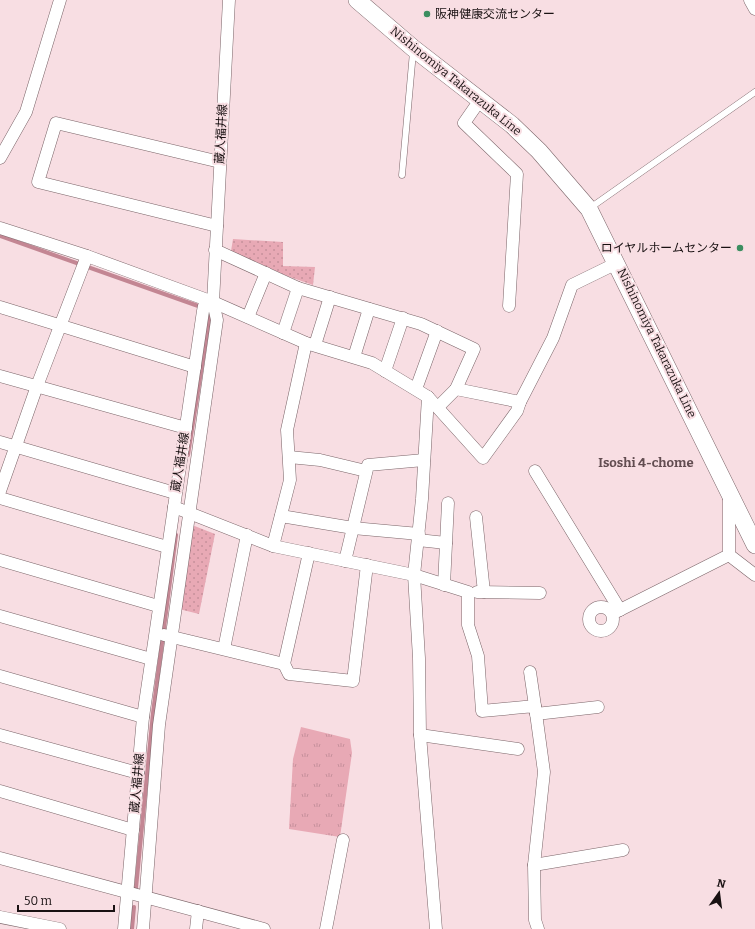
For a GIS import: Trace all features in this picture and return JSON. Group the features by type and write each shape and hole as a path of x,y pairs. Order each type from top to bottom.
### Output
{"main road":[{"name":"Nishinomiya Takarazuka Line","path":"357,0 413,48 512,125 539,151 589,208 755,544"}],"street":[{"path":"0,158 26,112 60,0"},
{"name":"蔵人福井線","path":"124,929 143,717 151,658 163,634 158,606 195,367 215,250 229,0"},
{"path":"750,0 755,9"},
{"path":"480,100 464,123 517,174 510,306"},
{"path":"217,226 38,182 56,123 220,162"},
{"path":"0,228 87,256 206,306 248,317 311,344 372,363 428,397 483,458 517,411 520,402 553,338 572,285 618,264"},
{"path":"215,250 298,288 421,324 474,349 456,389 438,407"},
{"path":"0,491 37,386 87,256"},
{"path":"248,317 266,273"},
{"path":"283,332 298,288"},
{"path":"273,546 290,480 287,430 311,344 330,297"},
{"path":"143,929 159,725 163,634 189,513 217,320 206,306"},
{"path":"0,307 195,367"},
{"path":"354,357 369,308"},
{"path":"385,371 403,318"},
{"path":"416,389 437,332"},
{"path":"0,376 186,428"},
{"path":"456,389 520,402"},
{"path":"428,397 419,537 414,575 419,658 420,735 436,929"},
{"path":"0,442 175,493"},
{"path":"289,457 320,460 366,472"},
{"path":"345,561 368,465 424,460"},
{"path":"535,471 616,612 729,555"},
{"path":"729,491 729,555"},
{"path":"0,498 167,547"},
{"path":"444,585 448,503"},
{"path":"174,507 273,546 414,575 468,592 540,593"},
{"path":"281,516 419,537 446,543"},
{"path":"476,517 484,592"},
{"path":"224,649 247,535"},
{"path":"309,553 284,664 289,674 353,681 367,565"},
{"path":"729,555 755,575"},
{"path":"0,560 158,606"},
{"path":"468,592 468,625 478,656 482,711 598,707"},
{"path":"0,616 151,658"},
{"path":"163,634 284,664"},
{"path":"530,672 544,772 534,865 535,920 538,929"},
{"path":"0,676 143,717"},
{"path":"0,735 138,773"},
{"path":"420,735 518,749"},
{"path":"0,791 133,830"},
{"path":"326,929 343,840"},
{"path":"534,865 623,850"},
{"path":"0,858 264,929"},
{"path":"196,929 198,911"},
{"path":"0,917 60,929"}],"lane":[{"path":"402,176 413,48"},
{"path":"589,208 755,92"}],"green space":[{"path":"233,239 283,242 283,266 315,267 313,285 287,276 231,251"},
{"path":"192,525 215,534 199,614 179,609"},
{"path":"301,727 350,739 352,753 340,837 289,829 293,759"}],"waterway":[{"path":"0,236 201,307"},
{"path":"188,455 210,314 208,312"},
{"path":"136,888 153,713 176,535"},
{"path":"132,929 134,907"}],"place":[{"name":"阪神健康交流センター","path":"427,14"},
{"name":"ロイヤルホームセンター","path":"740,248"}],"district":[{"name":"Isoshi 4-chome","path":"646,462"}]}
